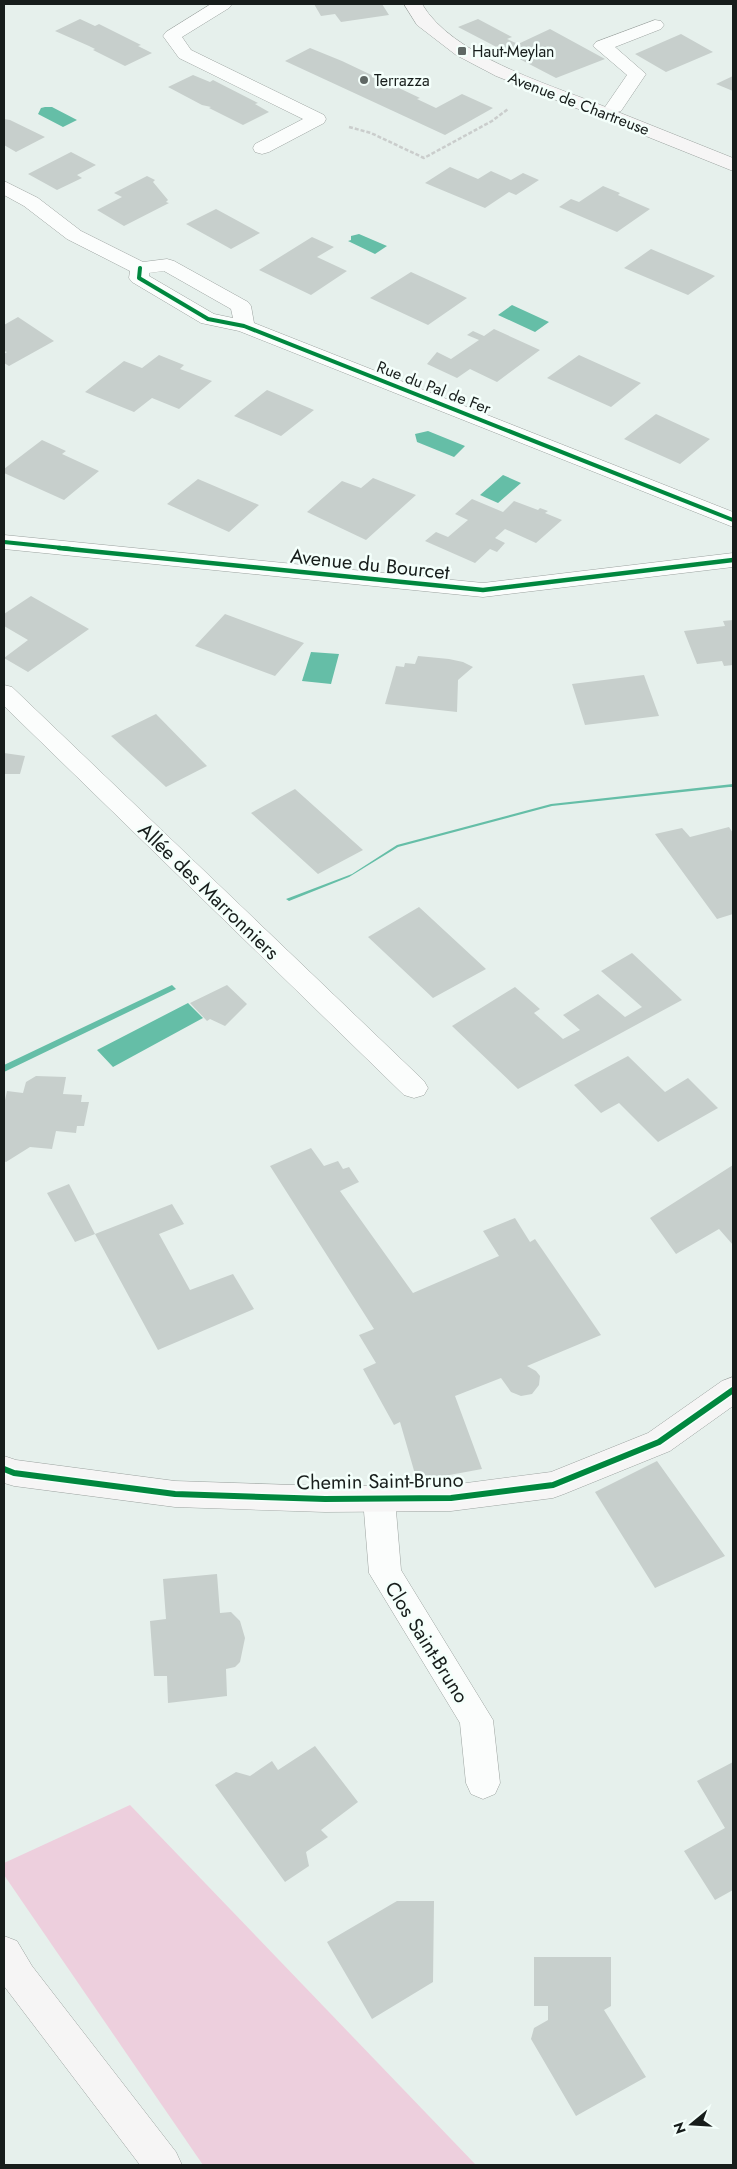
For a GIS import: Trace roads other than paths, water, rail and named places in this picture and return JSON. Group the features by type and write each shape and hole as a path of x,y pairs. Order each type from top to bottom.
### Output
{"street":[{"path":"223,4 172,36 185,54 317,119 262,148"},
{"name":"Avenue de Chartreuse","path":"413,4 423,21 462,51 502,72 733,165"},
{"path":"614,107 637,74 602,46 655,24"},
{"name":"Rue du Pal de Fer","path":"4,187 31,202 74,235 140,268 139,278 208,319 244,326 733,520"},
{"path":"140,268 167,265 241,306 244,326"},
{"name":"Avenue du Bourcet","path":"4,542 483,590 733,560"},
{"name":"Allée des Marronniers","path":"4,693 414,1088"},
{"name":"Chemin Saint-Bruno","path":"4,1468 14,1473 175,1494 325,1499 451,1498 553,1485 659,1442 733,1390"},
{"name":"Clos Saint-Bruno","path":"379,1499 385,1573 476,1720 483,1783"},
{"path":"4,1953 19,1978 163,2165"}],"place":[{"name":"Haut-Meylan","path":"462,51"},
{"name":"Terrazza","path":"364,80"}]}
